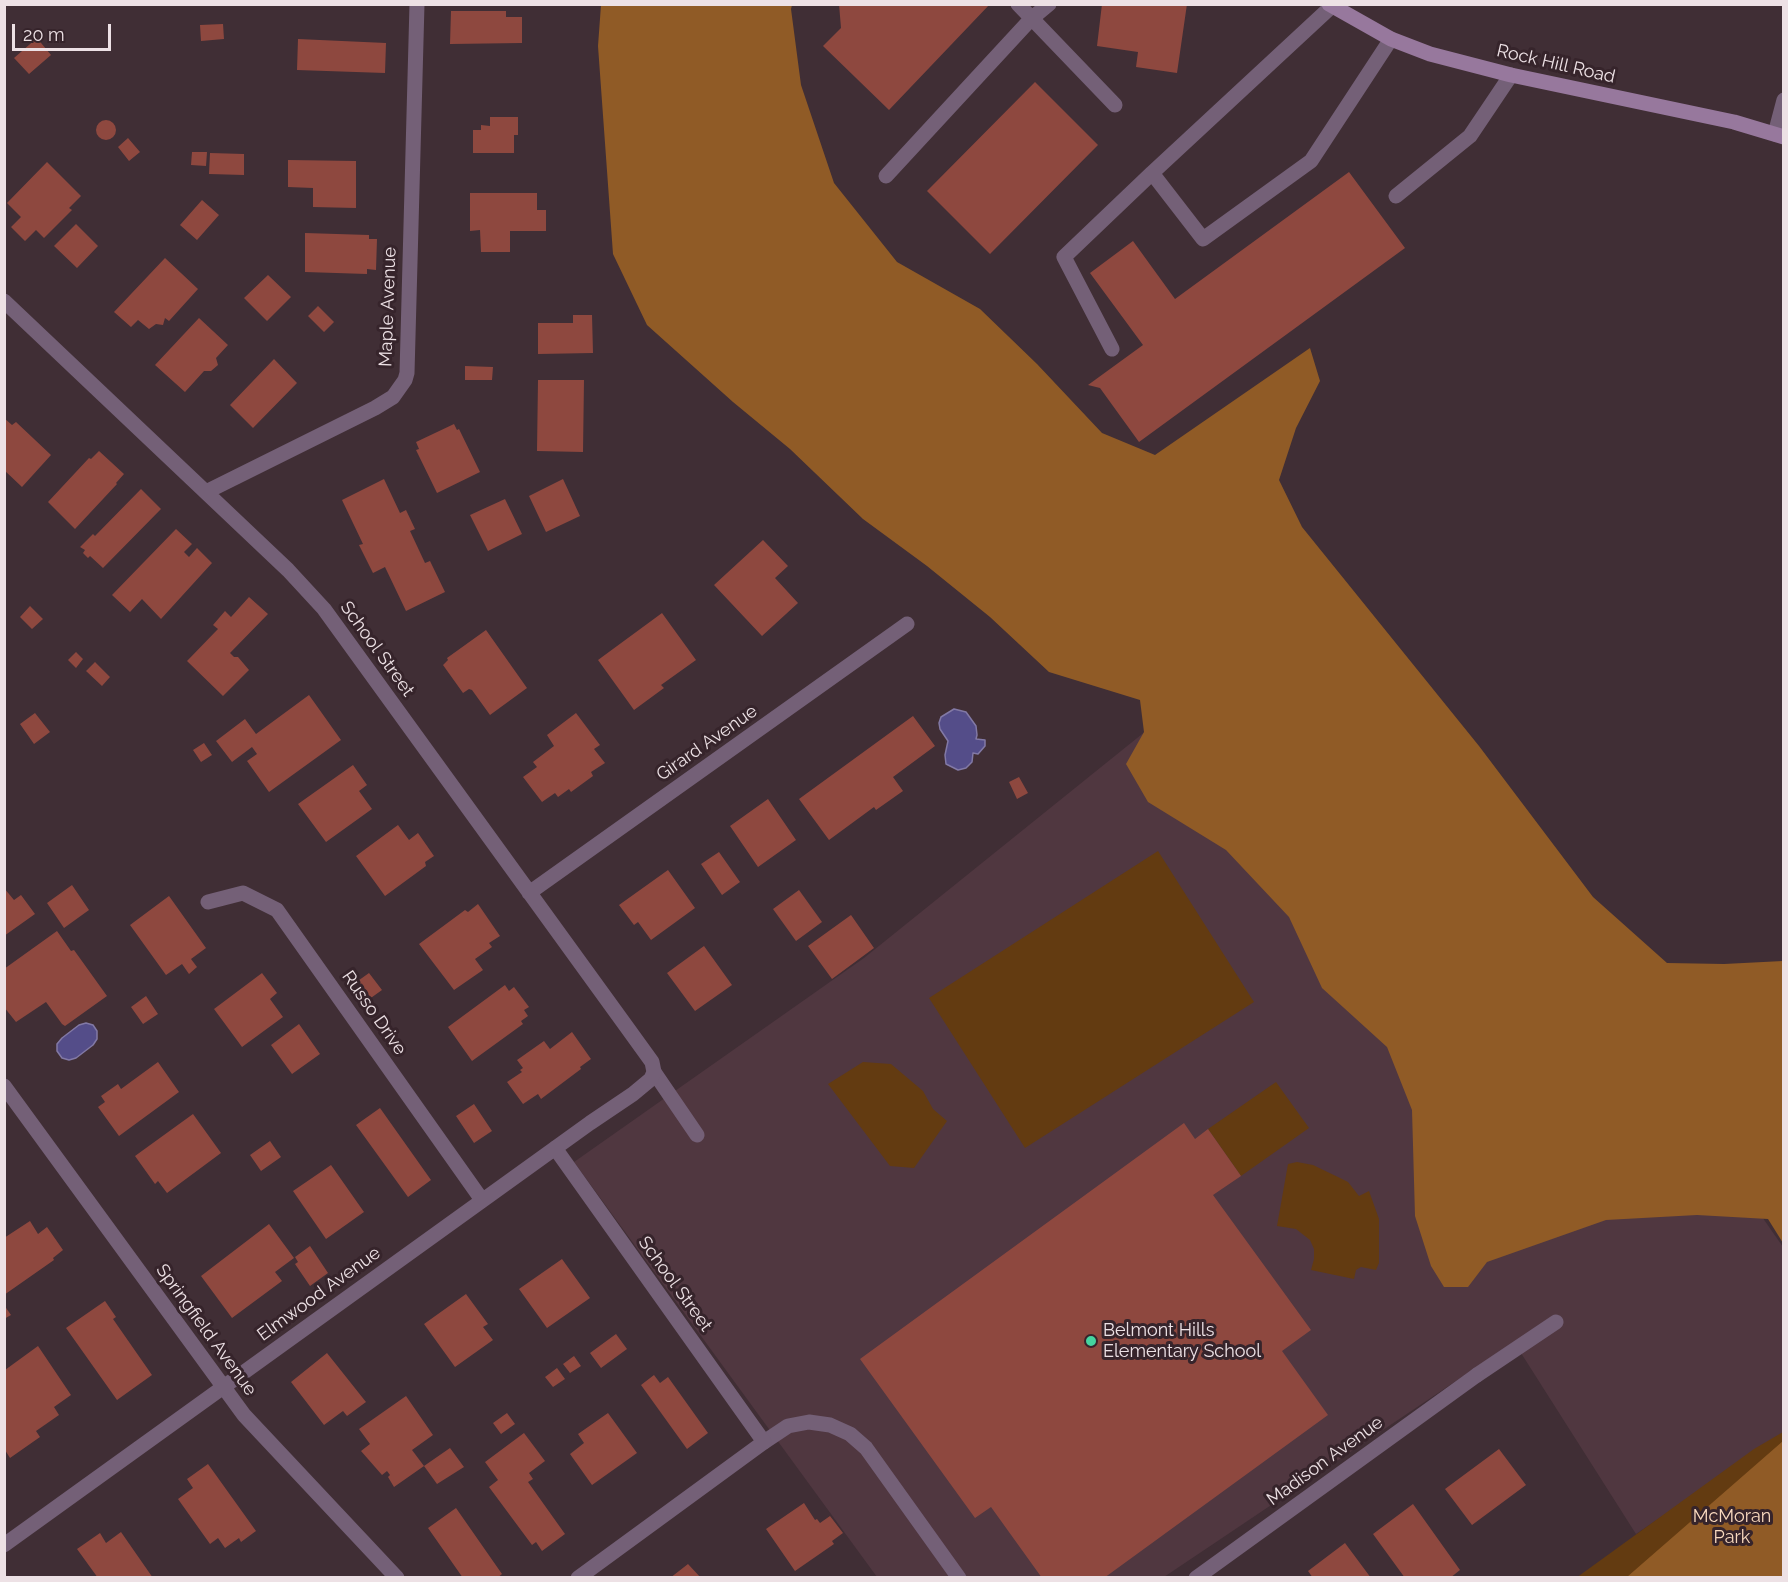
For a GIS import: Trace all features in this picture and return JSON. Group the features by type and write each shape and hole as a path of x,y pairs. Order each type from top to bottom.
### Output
{"main road":[{"name":"Rock Hill Road","path":"1331,5 1391,39 1430,54 1511,75 1734,122 1779,136"}],"street":[{"name":"Maple Avenue","path":"206,492 375,408 393,397 405,380 417,4"},
{"path":"1018,4 1115,105"},
{"path":"886,176 1031,19 1049,4"},
{"path":"1112,349 1064,257 1331,5"},
{"path":"1152,173 1203,238 1311,161 1391,39"},
{"path":"1396,196 1470,136 1511,75"},
{"path":"1779,136 1784,100"},
{"name":"School Street","path":"4,301 288,570 324,609 652,1062 654,1072 697,1135"},
{"name":"Girard Avenue","path":"529,893 907,624"},
{"name":"Russo Drive","path":"208,902 243,893 277,910 482,1200"},
{"name":"Elmwood Avenue","path":"4,1545 482,1200 633,1094 651,1079 654,1072"},
{"name":"Springfield Avenue","path":"4,1086 92,1204 222,1388 262,1436 397,1578"},
{"name":"School Street","path":"555,1148 764,1442"},
{"name":"Madison Avenue","path":"1196,1578 1556,1322"},
{"path":"578,1578 764,1442 788,1426 809,1422 830,1425 850,1434 866,1448 959,1578"}],"shaded area":[{"path":"954,709 966,712 976,726 976,739 985,740 985,746 978,754 973,753 972,762 966,768 958,770 946,764 948,741 939,723 941,717"},
{"path":"1157,722 1712,1145 1783,1247 1783,1434 1636,1534 1514,1342 1164,1577 877,1577 574,1162 864,958"},
{"path":"86,1023 93,1025 97,1031 97,1039 93,1045 76,1058 69,1060 62,1058 57,1051 57,1044 79,1025"}],"green space":[{"path":"601,5 792,5 801,85 834,183 897,262 980,309 1037,364 1102,433 1155,455 1310,348 1320,381 1296,428 1279,480 1302,527 1479,746 1593,897 1667,963 1724,964 1783,961 1783,1243 1768,1219 1697,1215 1606,1220 1487,1262 1468,1287 1444,1287 1431,1266 1415,1216 1412,1110 1387,1047 1322,988 1289,917 1226,850 1148,802 1126,764 1144,732 1140,700 1049,672 990,617 927,566 863,519 790,449 733,402 647,325 613,254 598,46"},
{"path":"1158,851 1254,1002 1025,1148 929,998"},
{"path":"863,1062 891,1064 923,1091 933,1109 947,1121 914,1168 890,1166 828,1084"},
{"path":"1276,1082 1309,1128 1241,1176 1208,1129"},
{"path":"1297,1162 1313,1165 1348,1182 1359,1196 1369,1191 1379,1219 1379,1263 1376,1270 1361,1267 1356,1270 1354,1279 1311,1270 1314,1249 1310,1240 1296,1229 1277,1226 1288,1164"},
{"name":"McMoran Park","path":"1783,1432 1783,1577 1576,1578 1754,1449"},
{"name":"McMoran Park","path":"1783,1441 1783,1577 1627,1577 1728,1489"}],"building":[{"path":"839,4 990,4 889,110 823,46 841,28"},
{"path":"1102,4 1187,4 1177,73 1136,67 1138,52 1097,46"},
{"path":"451,11 506,11 506,17 522,17 522,43 450,44"},
{"path":"223,24 224,39 201,41 200,25"},
{"path":"37,38 51,55 29,74 14,58"},
{"path":"298,39 386,43 385,73 297,70"},
{"path":"1035,82 1098,145 990,254 927,191"},
{"path":"490,117 518,117 518,135 514,135 514,153 473,153 473,130 481,130 481,125 490,126"},
{"path":"106,120 113,123 116,130 113,137 106,140 99,137 96,130 99,123"},
{"path":"128,138 140,152 129,161 118,147"},
{"path":"192,152 207,152 206,166 191,165"},
{"path":"210,153 244,154 244,175 209,174"},
{"path":"288,160 356,161 356,208 313,207 313,188 288,187"},
{"path":"47,162 81,196 69,208 72,210 44,238 36,230 25,241 11,227 21,217 7,203"},
{"path":"1349,172 1405,248 1139,442 1100,388 1088,385 1143,345 1090,273 1133,241 1175,299"},
{"path":"470,193 537,193 537,210 546,210 546,231 510,231 510,252 481,252 480,230 470,231"},
{"path":"202,200 219,215 197,240 180,225"},
{"path":"76,224 98,246 77,268 54,246"},
{"path":"305,233 369,235 369,239 377,239 376,270 367,269 367,274 305,272"},
{"path":"165,258 198,289 169,321 165,318 163,325 156,324 149,329 138,320 131,327 114,312"},
{"path":"268,275 291,297 267,321 244,298"},
{"path":"318,306 334,322 324,332 308,316"},
{"path":"573,315 592,315 593,353 538,354 538,323 573,323"},
{"path":"199,318 228,345 216,358 218,365 211,371 204,371 185,392 155,365"},
{"path":"274,359 297,383 253,428 230,405"},
{"path":"465,366 493,367 492,380 465,380"},
{"path":"538,380 584,380 583,452 537,451"},
{"path":"4,418 12,425 16,422 51,455 22,487 4,470"},
{"path":"454,424 457,430 459,429 480,472 437,493 416,450 419,449 416,442"},
{"path":"99,451 124,474 75,529 48,502 89,458 91,459"},
{"path":"384,479 400,513 406,510 415,529 410,531 425,563 430,561 445,592 406,611 385,567 373,573 359,545 363,544 342,500"},
{"path":"563,479 580,516 546,532 529,496"},
{"path":"141,489 161,509 103,568 90,556 88,558 83,553 85,550 80,547 93,534 95,536"},
{"path":"505,499 522,534 488,551 470,515"},
{"path":"176,529 192,544 184,552 189,557 197,548 212,563 161,619 142,599 130,612 112,595"},
{"path":"763,540 788,566 775,578 798,603 762,636 714,585"},
{"path":"249,597 268,614 230,653 238,657 249,670 223,696 187,661 218,629 213,625 225,611 231,617"},
{"path":"30,606 43,619 32,629 20,617"},
{"path":"662,613 696,660 661,685 664,688 634,710 598,660"},
{"path":"486,630 527,688 490,715 472,690 469,689 463,693 443,665 448,660 447,658"},
{"path":"76,652 83,659 76,668 68,660"},
{"path":"95,662 110,677 102,686 86,671"},
{"path":"309,695 341,740 269,792 247,761 257,754 252,747 232,762 216,741 245,719 256,734"},
{"path":"35,713 50,732 34,744 20,724"},
{"path":"576,713 600,745 594,749 605,763 591,772 593,776 571,792 569,789 558,797 555,793 542,802 523,777 537,767 533,762 554,746 547,735"},
{"path":"913,716 935,746 893,777 903,791 876,810 874,807 829,840 799,799"},
{"path":"204,743 212,755 201,762 193,750"},
{"path":"353,765 367,785 359,791 372,809 326,842 298,804"},
{"path":"1019,777 1028,793 1017,799 1009,782"},
{"path":"768,799 796,840 758,867 730,826"},
{"path":"398,825 409,840 418,833 434,856 425,862 426,866 385,896 356,856"},
{"path":"719,852 740,882 722,895 701,864"},
{"path":"668,870 695,908 651,940 638,922 634,925 619,905"},
{"path":"72,885 89,910 64,928 47,903"},
{"path":"4,888 14,900 21,895 35,914 4,936"},
{"path":"799,890 822,922 796,941 773,909"},
{"path":"169,896 206,948 191,959 197,967 189,974 182,964 166,975 130,925"},
{"path":"478,904 500,936 489,943 492,947 475,959 483,970 454,990 419,944 465,910 468,912"},
{"path":"851,915 874,948 832,979 808,946"},
{"path":"57,931 71,951 74,950 107,996 65,1026 46,1002 16,1022 4,1007 4,969"},
{"path":"704,946 732,985 695,1011 667,973"},
{"path":"262,973 277,993 270,999 283,1017 242,1047 214,1009"},
{"path":"369,973 382,990 368,1000 355,983"},
{"path":"505,985 509,991 514,987 529,1007 524,1010 528,1016 521,1021 523,1024 472,1061 448,1027"},
{"path":"146,996 158,1014 143,1024 131,1007"},
{"path":"299,1024 320,1054 292,1074 271,1045"},
{"path":"572,1032 591,1059 541,1099 538,1094 523,1104 507,1082 522,1072 520,1070 523,1068 517,1060 544,1041 550,1049"},
{"path":"158,1062 179,1092 119,1136 98,1107 105,1102 101,1096 118,1084 121,1089"},
{"path":"474,1104 492,1131 474,1143 456,1116"},
{"path":"380,1108 431,1180 408,1197 356,1125"},
{"path":"193,1114 221,1153 167,1193 158,1181 155,1184 135,1156"},
{"name":"Belmont Hills Elementary School","path":"1184,1123 1195,1139 1208,1129 1241,1176 1213,1195 1311,1330 1282,1351 1328,1415 1104,1578 1042,1578 991,1507 975,1518 860,1359"},
{"path":"270,1141 281,1157 261,1171 250,1155"},
{"path":"331,1165 364,1212 326,1239 293,1191"},
{"path":"30,1221 38,1234 47,1227 63,1250 53,1258 54,1260 4,1295 4,1238"},
{"path":"269,1224 294,1258 275,1272 282,1281 232,1318 201,1276"},
{"path":"310,1246 328,1273 310,1286 295,1264 298,1262 295,1257"},
{"path":"562,1259 590,1298 547,1328 519,1289"},
{"path":"466,1294 488,1324 483,1327 493,1340 455,1367 424,1324"},
{"path":"105,1301 116,1317 113,1319 152,1375 117,1400 66,1328"},
{"path":"4,1305 11,1315 4,1319"},
{"path":"616,1334 627,1349 601,1368 590,1353"},
{"path":"38,1346 71,1395 54,1407 59,1415 36,1431 40,1437 10,1458 5,1450 5,1370"},
{"path":"327,1353 366,1402 347,1416 343,1411 324,1425 291,1382"},
{"path":"574,1356 581,1366 570,1373 563,1364"},
{"path":"557,1368 565,1379 553,1387 545,1377"},
{"path":"654,1375 660,1383 668,1377 708,1433 687,1449 641,1385"},
{"path":"406,1396 433,1435 412,1450 424,1466 394,1487 387,1471 382,1475 361,1451 370,1444 359,1429"},
{"path":"507,1413 515,1424 501,1434 493,1423"},
{"path":"608,1413 637,1453 592,1485 570,1454 584,1443 578,1434"},
{"path":"524,1433 545,1461 529,1473 533,1479 528,1482 565,1534 542,1551 536,1542 532,1545 489,1487 498,1480 485,1462"},
{"path":"450,1448 464,1467 437,1484 424,1466"},
{"path":"1499,1449 1526,1485 1472,1525 1445,1489"},
{"path":"208,1464 256,1531 241,1542 239,1538 225,1548 218,1538 210,1544 178,1499 193,1488 187,1479"},
{"path":"804,1503 815,1520 817,1519 820,1523 830,1516 843,1533 832,1541 834,1544 795,1571 766,1529"},
{"path":"1413,1504 1460,1570 1450,1578 1405,1578 1373,1534"},
{"path":"456,1508 502,1574 497,1578 463,1578 428,1528"},
{"path":"121,1532 153,1578 98,1578 77,1549 100,1533 106,1543"},
{"path":"1345,1543 1371,1578 1313,1578 1308,1571"},
{"path":"688,1564 701,1578 670,1578"}],"place":[{"name":"Belmont Hills Elementary School","path":"1091,1341"}]}
